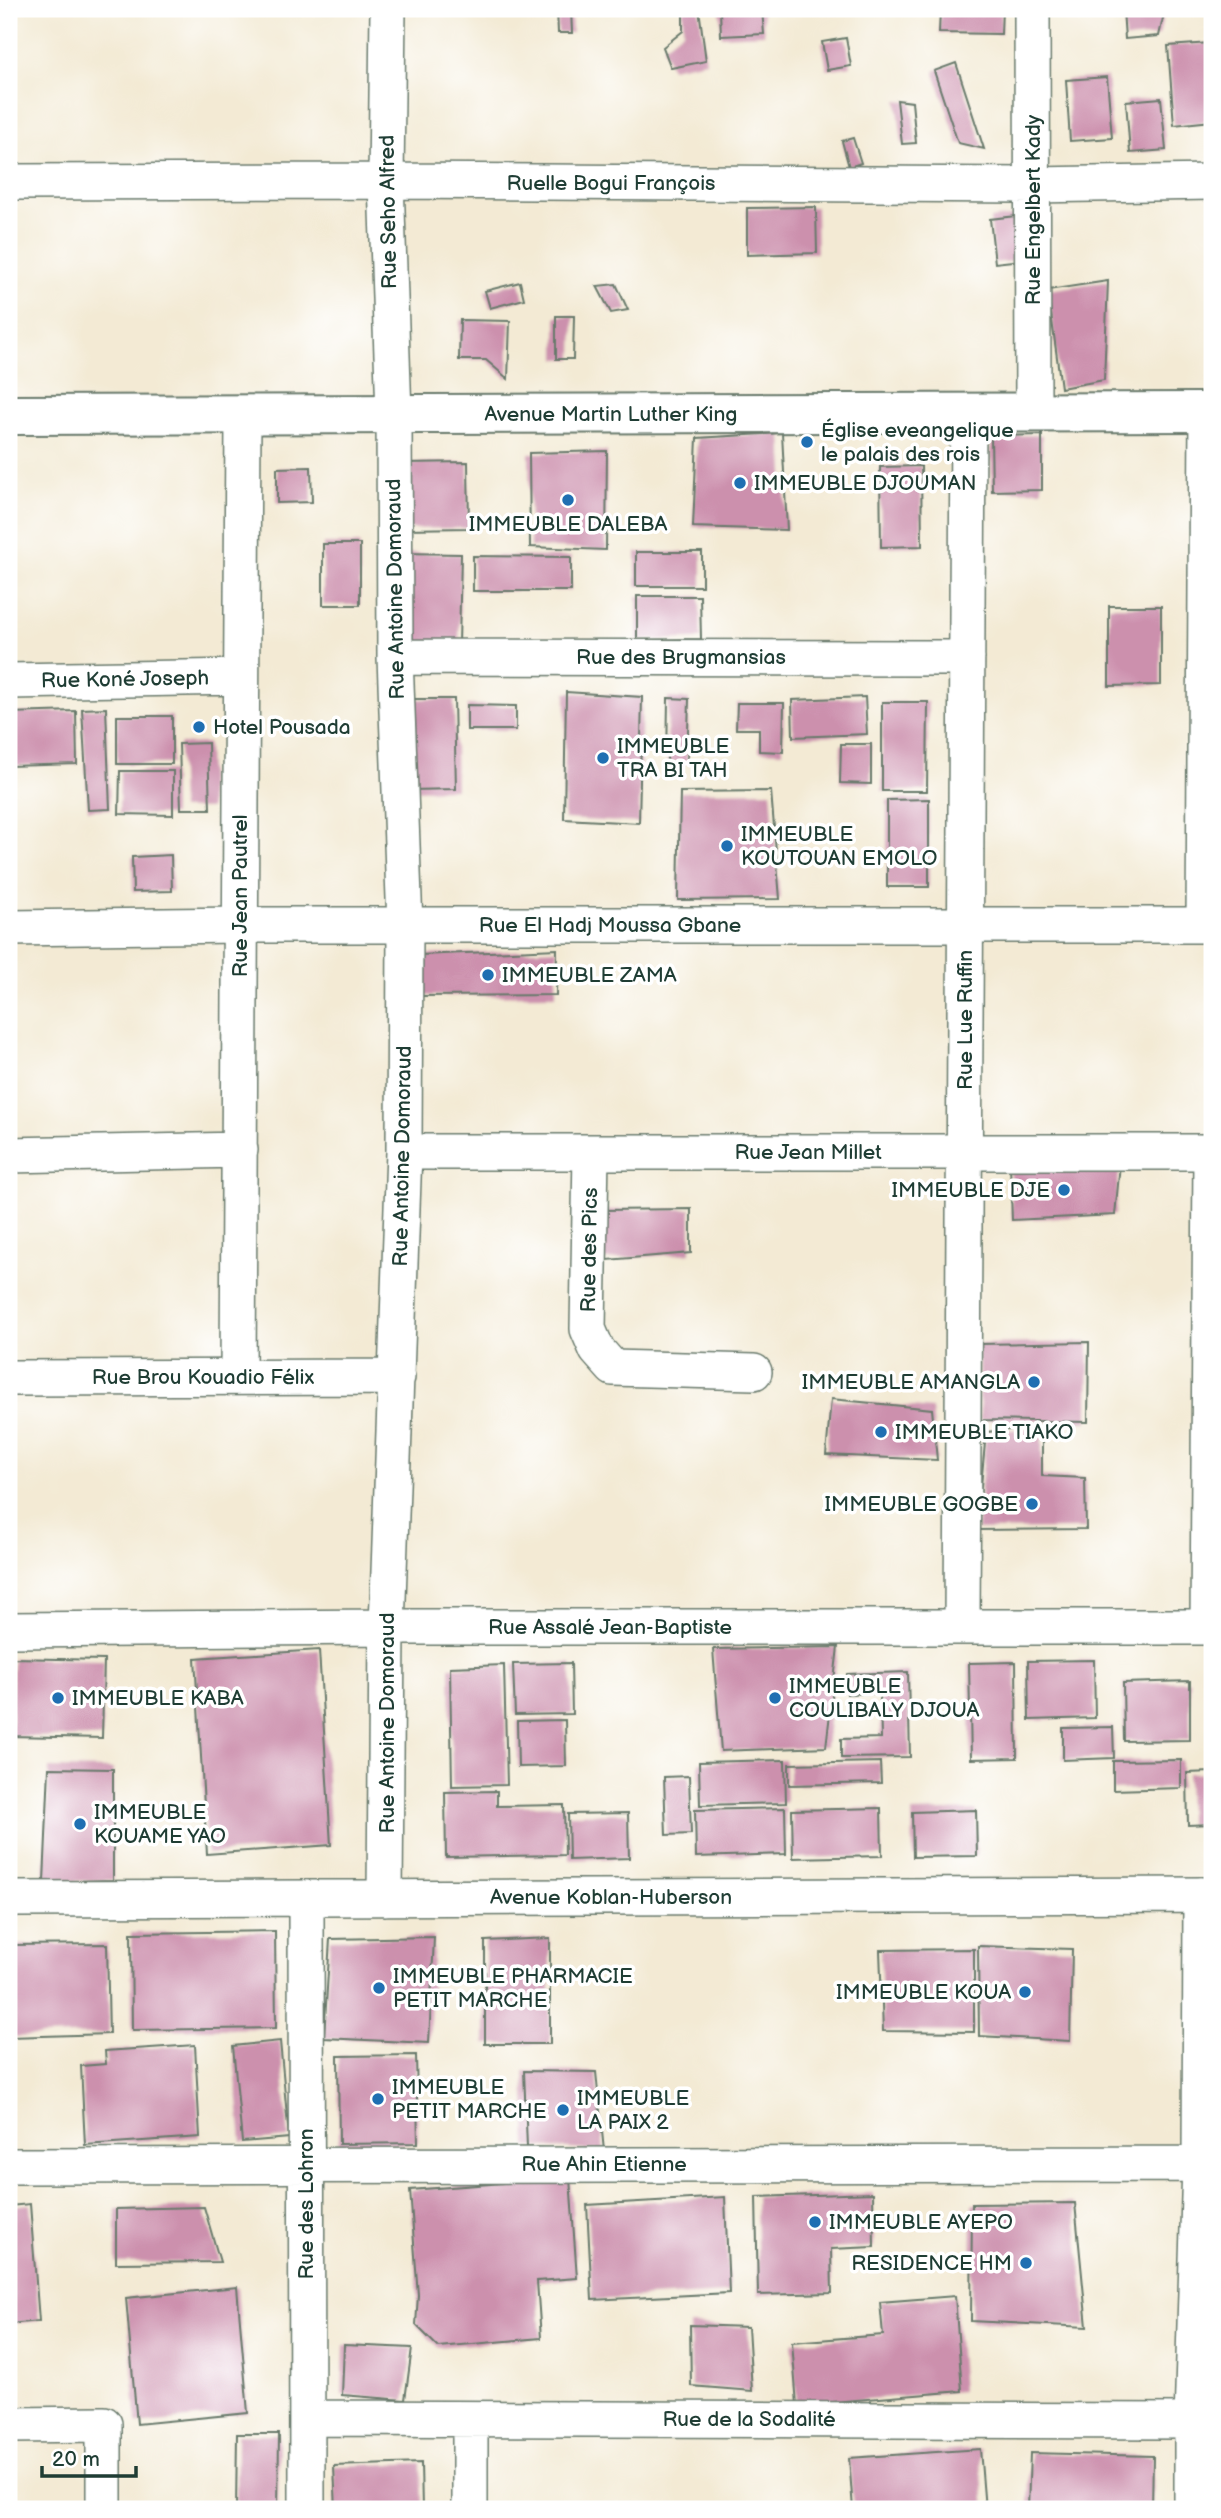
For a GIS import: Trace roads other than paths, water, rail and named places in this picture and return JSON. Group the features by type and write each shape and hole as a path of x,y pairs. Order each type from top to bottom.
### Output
{"street":[{"name":"Rue Seho Alfred","path":"388,9 386,181 394,414"},
{"name":"Rue Engelbert Kady","path":"1032,9 1034,412"},
{"name":"Ruelle Bogui François","path":"9,182 386,181 1033,185 1212,182"},
{"name":"Avenue Martin Luther King","path":"9,415 1210,412"},
{"path":"1208,925 1210,412"},
{"name":"Rue Lue Ruffin","path":"962,1627 968,413"},
{"name":"Rue Antoine Domoraud","path":"385,1898 387,1627 404,1152 405,925 395,657 394,414"},
{"name":"Rue Jean Pautrel","path":"238,1377 243,415"},
{"name":"Rue des Brugmansias","path":"395,657 967,658"},
{"name":"Rue Koné Joseph","path":"9,681 242,677"},
{"name":"Rue El Hadj Moussa Gbane","path":"9,928 240,925 1208,925"},
{"path":"9,1154 240,1150"},
{"name":"Rue Jean Millet","path":"404,1152 1211,1152"},
{"name":"Rue des Pics","path":"591,1152 588,1329 597,1350 613,1368 754,1372"},
{"path":"1210,1627 1211,1152"},
{"name":"Rue Brou Kouadio Félix","path":"9,1378 397,1377"},
{"name":"Rue Assalé Jean-Baptiste","path":"9,1630 1210,1627"},
{"path":"1192,2509 1206,1895"},
{"name":"Avenue Koblan-Huberson","path":"9,1899 1206,1895"},
{"name":"Rue des Lohron","path":"306,1898 307,2509"},
{"name":"Rue Ahin Etienne","path":"9,2166 1200,2164"},
{"name":"Rue de la Sodalité","path":"307,2418 1192,2421"},
{"path":"470,2419 470,2509"},
{"path":"9,2425 104,2424 104,2509"}],"place":[{"name":"Église eveangelique le palais des rois","path":"807,442"},
{"name":"IMMEUBLE DJOUMAN","path":"740,483"},
{"name":"IMMEUBLE DALEBA","path":"568,500"},
{"name":"Hotel Pousada","path":"199,727"},
{"name":"IMMEUBLE TRA BI TAH","path":"603,758"},
{"name":"IMMEUBLE KOUTOUAN EMOLO","path":"727,846"},
{"name":"IMMEUBLE ZAMA","path":"488,975"},
{"name":"IMMEUBLE DJE","path":"1064,1190"},
{"name":"IMMEUBLE AMANGLA","path":"1034,1382"},
{"name":"IMMEUBLE TIAKO","path":"881,1432"},
{"name":"IMMEUBLE GOGBE","path":"1032,1504"},
{"name":"IMMEUBLE KABA","path":"58,1698"},
{"name":"IMMEUBLE COULIBALY DJOUA","path":"775,1698"},
{"name":"IMMEUBLE KOUAME YAO","path":"80,1824"},
{"name":"IMMEUBLE PHARMACIE PETIT MARCHE","path":"379,1988"},
{"name":"IMMEUBLE KOUA","path":"1025,1992"},
{"name":"IMMEUBLE PETIT MARCHE","path":"378,2099"},
{"name":"IMMEUBLE LA PAIX 2","path":"563,2110"},
{"name":"IMMEUBLE AYEPO","path":"815,2222"},
{"name":"RESIDENCE HM","path":"1026,2263"}]}
